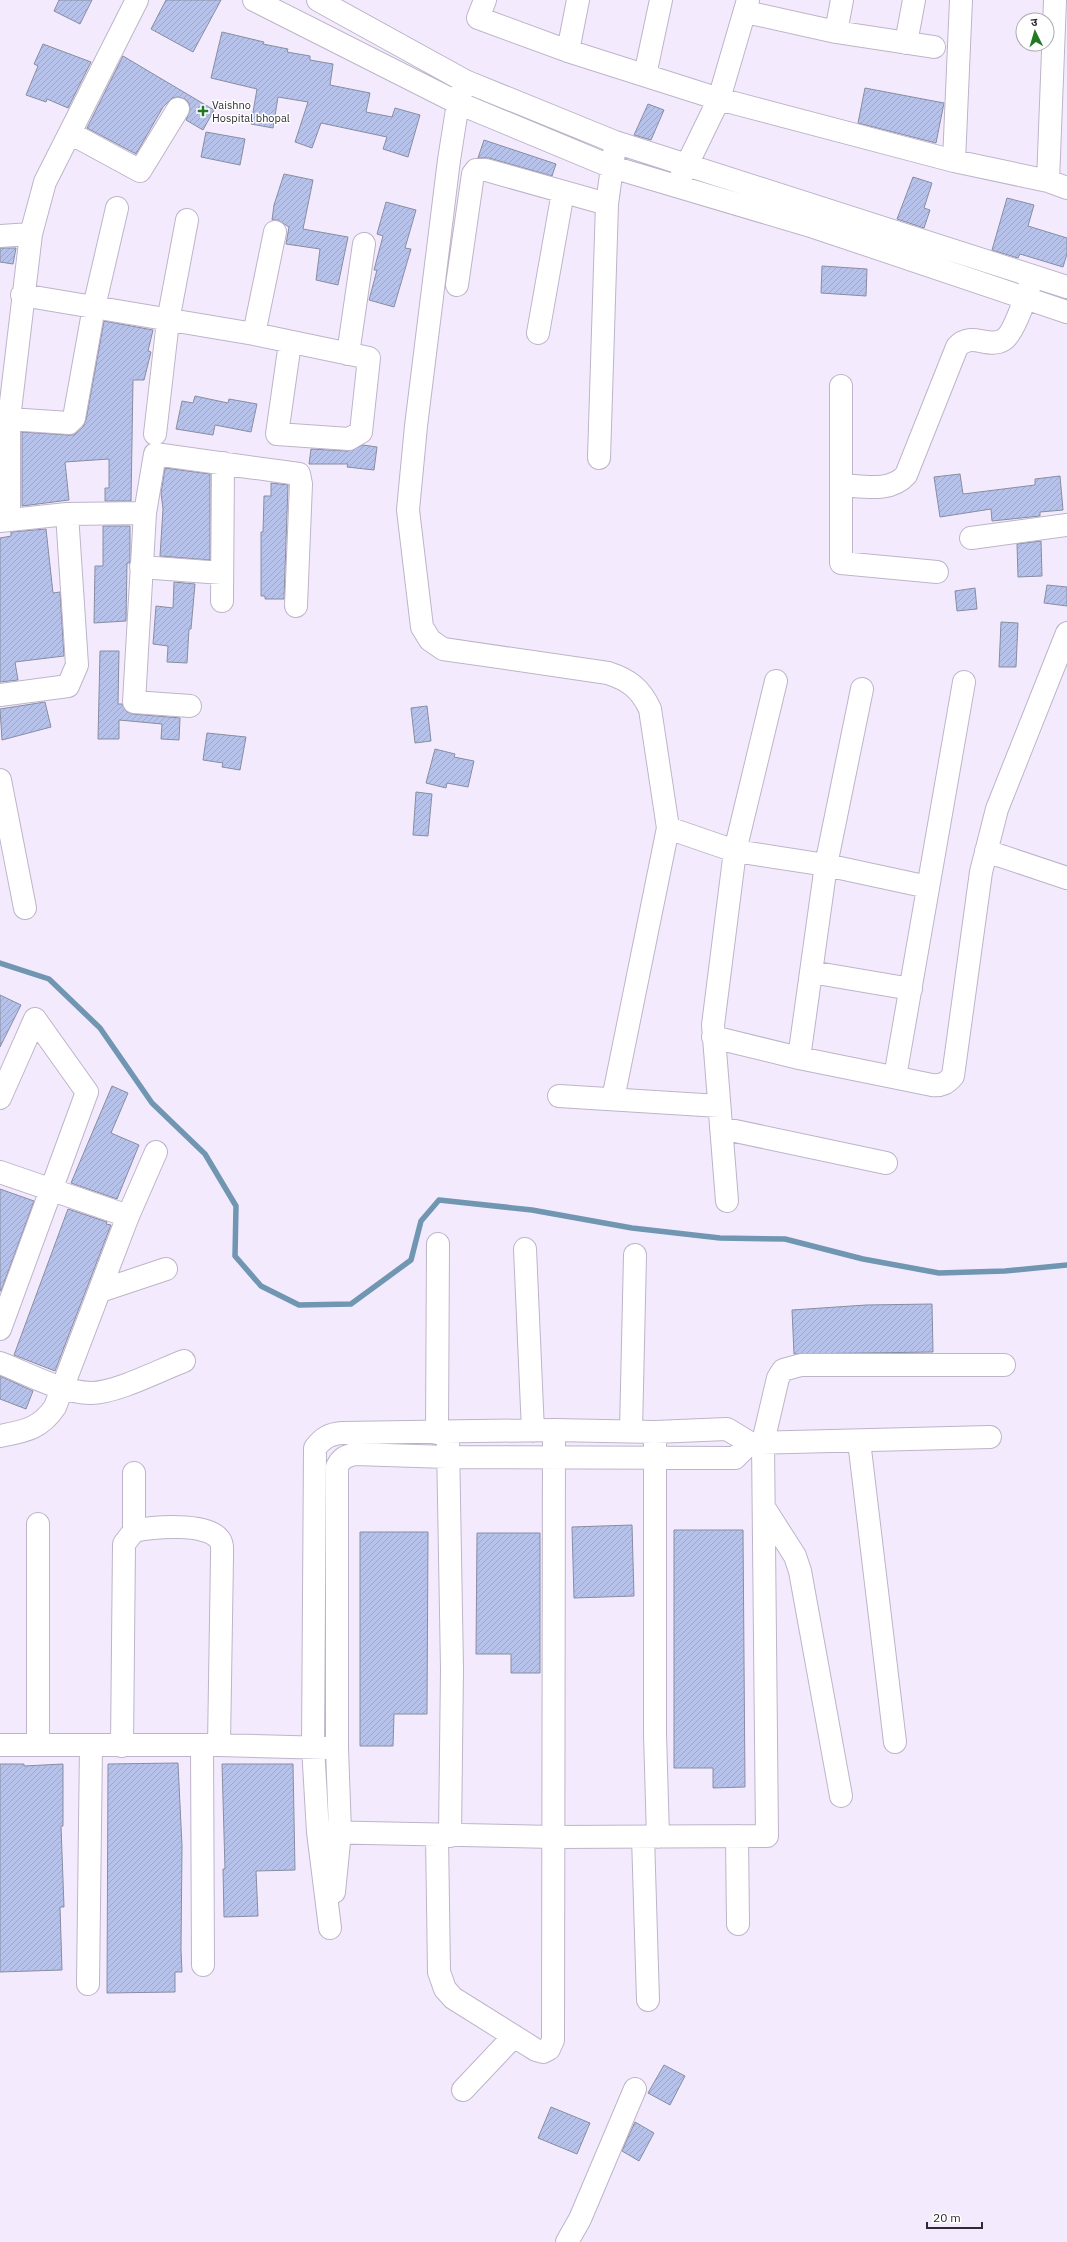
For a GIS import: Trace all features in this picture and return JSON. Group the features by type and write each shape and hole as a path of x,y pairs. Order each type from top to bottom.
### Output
{"street":[{"path":"137,0 45,182 31,234 22,295 9,419 4,520 67,514 145,513"},
{"path":"254,0 458,103 612,167 814,227 1064,311 1067,285 1034,276 615,142 465,81 318,0"},
{"path":"306,25 314,0"},
{"path":"485,0 478,18 568,51 719,99 954,161 1057,184 1055,0"},
{"path":"568,51 578,0"},
{"path":"645,75 661,0"},
{"path":"836,32 842,0"},
{"path":"906,43 914,0"},
{"path":"954,161 961,0"},
{"path":"677,186 719,99 747,6 836,32 934,47"},
{"path":"465,81 458,103 448,160 416,418 408,510 422,628 430,640 443,649 608,673 622,678 634,686 643,695 650,709 668,828 613,1099"},
{"path":"70,133 140,171 178,109"},
{"path":"599,458 607,204 615,142"},
{"path":"457,285 473,174 476,170 486,170 607,204"},
{"path":"538,333 563,192"},
{"path":"9,419 69,423 74,418 94,307 117,208"},
{"path":"155,434 168,321 187,220"},
{"path":"254,334 275,232"},
{"path":"0,236 31,234"},
{"path":"348,354 364,244"},
{"path":"841,485 887,487 896,485 901,481 906,475 957,347 962,342 969,339 998,342 1004,340 1010,332 1026,298 1034,276"},
{"path":"22,295 168,321 254,334 290,343 369,358 361,432 349,439 277,434 290,343"},
{"path":"841,386 840,563 937,572"},
{"path":"190,706 134,702 145,513 155,454 294,472 299,474 301,479 296,606"},
{"path":"222,601 223,463"},
{"path":"0,695 68,686 77,665 67,514"},
{"path":"971,538 1067,525"},
{"path":"142,567 222,573"},
{"path":"713,1037 799,1058 939,1085 947,1082 953,1076 986,851 997,809 1067,633"},
{"path":"727,1201 713,1025 736,851 776,681"},
{"path":"895,1077 964,682"},
{"path":"799,1058 826,865 862,689"},
{"path":"0,780 25,908"},
{"path":"668,828 736,851 826,865 928,887"},
{"path":"986,851 1067,878"},
{"path":"811,972 910,989"},
{"path":"0,1098 35,1019 87,1092 0,1329"},
{"path":"559,1096 719,1106"},
{"path":"721,1128 886,1163"},
{"path":"0,1436 35,1427 46,1420 63,1388 128,1216 156,1152"},
{"path":"0,1172 128,1216"},
{"path":"438,1244 442,1432 447,1457 452,1669 443,1835 440,1981 444,1990 453,1998 514,2036 543,2052 549,2049 552,2040 554,1837 554,1457 543,1430 525,1249"},
{"path":"631,1432 635,1255"},
{"path":"100,1291 166,1269"},
{"path":"0,1363 63,1388 91,1393 118,1387 184,1361"},
{"path":"318,1832 554,1837 766,1836 764,1509 756,1442 778,1378 783,1370 801,1365 1004,1366"},
{"path":"756,1442 735,1458 655,1459 447,1457 355,1454 347,1455 340,1460 337,1467 337,1748 340,1832 330,1928 318,1832 313,1747 315,1448 321,1440 331,1434 342,1433 543,1430 655,1432 727,1429 756,1442 990,1437"},
{"path":"648,2000 650,1837 655,1734 655,1432"},
{"path":"321,1440 340,1460"},
{"path":"858,1441 895,1742"},
{"path":"122,1746 124,1544 134,1531 134,1472"},
{"path":"764,1509 795,1556 800,1571 841,1796"},
{"path":"38,1524 38,1744"},
{"path":"134,1531 176,1527 203,1530 216,1535 221,1540 222,1557 210,1745 203,1965"},
{"path":"0,1746 38,1744 91,1746 210,1745 337,1748"},
{"path":"88,1984 91,1746"},
{"path":"737,1836 738,1924"},
{"path":"463,2090 514,2036"},
{"path":"567,2242 580,2219 636,2089"}],"building":[{"path":"59,0 92,0 80,24 54,11"},
{"path":"166,0 221,0 193,52 151,29"},
{"path":"222,32 264,42 263,44 288,49 287,52 310,56 310,60 333,64 330,85 370,93 366,112 392,117 395,108 420,115 408,157 383,149 387,137 321,123 312,148 295,142 308,102 278,97 273,128 251,124 257,89 211,78"},
{"path":"43,44 91,62 68,108 47,99 46,102 26,95 38,66 34,64"},
{"path":"123,56 214,110 203,130 186,120 190,110 189,103 185,99 178,97 172,98 163,107 136,154 87,128"},
{"path":"865,88 944,103 936,143 858,123"},
{"path":"648,104 664,110 651,140 634,135"},
{"path":"206,132 245,139 240,165 201,157"},
{"path":"484,140 556,164 552,176 489,158 478,158"},
{"path":"284,174 313,180 303,229 348,237 338,285 316,280 320,249 286,244 289,227 278,220 272,220 274,205"},
{"path":"913,177 932,183 924,208 930,210 924,228 897,219"},
{"path":"1007,198 1034,205 1028,226 1067,238 1067,254 1063,267 1020,254 1018,258 992,250"},
{"path":"386,202 416,210 405,248 411,249 394,307 369,300 377,270 374,270 383,236 377,234"},
{"path":"0,248 16,248 13,264 0,262"},
{"path":"822,266 867,269 866,296 821,293"},
{"path":"104,321 153,330 148,351 151,352 144,380 133,380 131,501 105,501 105,488 109,488 109,459 65,462 69,500 22,506 22,432 74,435 83,427 86,420"},
{"path":"195,396 228,403 229,399 257,404 251,432 215,425 213,435 176,429 182,401 193,403"},
{"path":"363,445 377,447 374,470 347,467 348,464 309,464 311,449 348,451"},
{"path":"165,468 210,474 210,560 160,556 163,509 161,493"},
{"path":"960,474 963,494 1035,485 1035,479 1060,476 1063,510 1040,512 1040,516 992,521 991,509 940,517 934,477"},
{"path":"271,483 288,485 284,599 265,599 265,596 261,596 261,532 263,532 264,496 271,496"},
{"path":"103,526 130,526 130,563 127,563 126,621 94,623 95,566 103,566"},
{"path":"46,529 53,593 60,592 64,656 15,662 18,680 0,682 0,538 11,536 11,532"},
{"path":"1041,541 1042,576 1018,577 1017,544"},
{"path":"174,582 195,584 191,629 189,629 187,663 167,662 168,646 153,644 156,606 173,608"},
{"path":"1047,585 1067,587 1067,606 1044,603"},
{"path":"975,588 977,609 957,611 955,591"},
{"path":"1001,622 1018,623 1016,667 999,667"},
{"path":"100,651 119,651 118,704 122,704 127,712 133,714 180,718 179,740 161,739 162,724 119,720 119,739 98,739"},
{"path":"45,702 51,727 2,740 0,709"},
{"path":"427,706 431,741 415,743 411,708"},
{"path":"207,733 246,737 240,770 222,767 223,763 203,760"},
{"path":"435,749 455,754 454,757 474,761 468,787 447,783 446,788 426,783"},
{"path":"416,792 432,794 428,836 413,835"},
{"path":"0,995 21,1005 0,1047"},
{"path":"112,1086 128,1093 111,1133 139,1145 117,1199 71,1183"},
{"path":"0,1189 34,1201 1,1291 0,1291"},
{"path":"68,1209 107,1222 106,1224 111,1225 55,1371 14,1355"},
{"path":"932,1304 933,1352 794,1354 792,1310 866,1305"},
{"path":"0,1376 33,1391 26,1409 0,1399"},
{"path":"632,1525 634,1596 574,1598 572,1527"},
{"path":"674,1530 743,1530 745,1787 713,1788 713,1768 674,1768"},
{"path":"360,1532 428,1532 427,1714 394,1714 393,1746 360,1746"},
{"path":"477,1533 540,1533 540,1673 511,1673 511,1654 476,1654"},
{"path":"178,1763 182,1846 182,1972 175,1972 175,1992 107,1993 108,1764"},
{"path":"0,1764 24,1764 24,1766 63,1764 63,1826 61,1826 64,1907 60,1907 62,1970 0,1972"},
{"path":"222,1764 293,1764 295,1870 256,1871 258,1916 224,1917 223,1869 225,1869"},
{"path":"664,2065 685,2076 670,2105 648,2093"},
{"path":"551,2107 590,2123 577,2154 538,2138"},
{"path":"635,2122 654,2133 639,2161 622,2151"}],"waterway":[{"path":"0,963 49,979 100,1028 152,1103 205,1154 236,1206 235,1256 261,1286 299,1305 351,1304 411,1260 421,1221 439,1200 532,1210 632,1228 720,1238 785,1239 863,1259 939,1273 1005,1271 1067,1265"}],"place":[{"name":"Vaishno Hospital bhopal","path":"203,111"}]}
